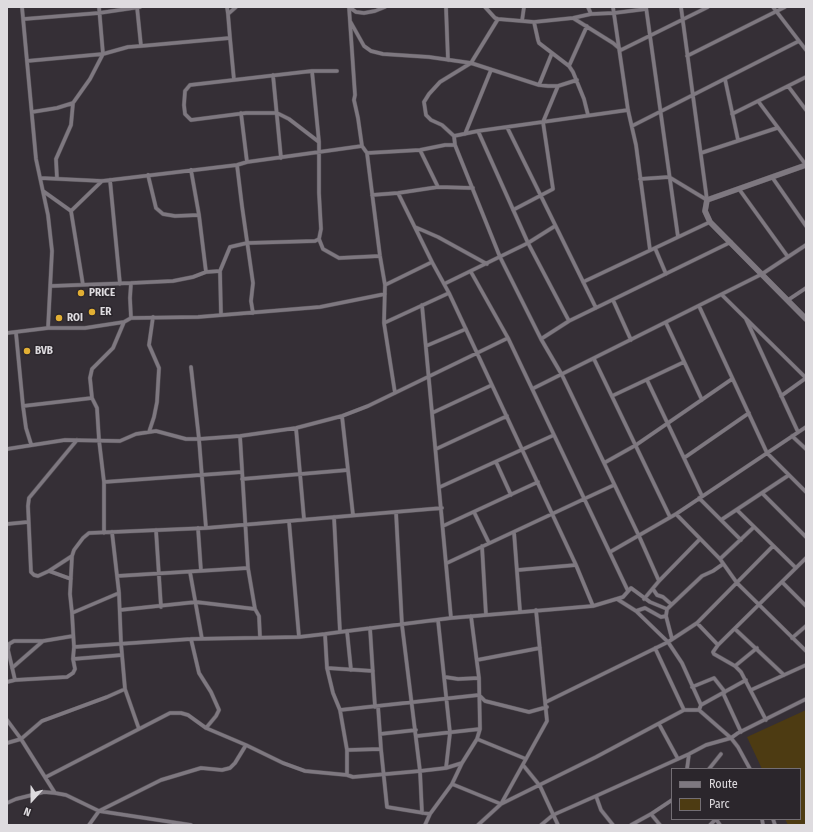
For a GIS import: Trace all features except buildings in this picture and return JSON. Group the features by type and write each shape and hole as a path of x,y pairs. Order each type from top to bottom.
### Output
{"street":[{"path":"22,7 36,159 43,191 52,250 48,328"},
{"path":"57,179 56,159 71,125 73,103 90,79 103,54 99,7"},
{"path":"137,7 141,46"},
{"path":"24,19 99,13 140,7"},
{"path":"227,7 234,80"},
{"path":"228,14 236,7"},
{"path":"349,7 356,12 364,13 385,7"},
{"path":"349,7 355,95 354,100 362,146 367,153 385,285 384,323 395,394"},
{"path":"446,7 448,60"},
{"path":"485,7 498,20 522,22 573,18 591,14 614,13 646,8 678,237"},
{"path":"522,22 524,7"},
{"path":"588,7 591,14"},
{"path":"613,7 621,50 628,110 632,126 650,250"},
{"path":"681,7 707,200 705,211 710,222 806,319"},
{"path":"621,50 708,7"},
{"path":"773,7 806,50"},
{"path":"687,56 784,7"},
{"path":"573,18 613,43 621,50"},
{"path":"349,19 361,42 371,51 383,54 471,63 539,84 558,86 577,80"},
{"path":"498,20 471,63 440,82 429,94 424,102 426,115 431,120 442,125 454,136 455,145 500,257 541,339 562,375 659,581"},
{"path":"534,22 539,43 569,66 577,80 588,115"},
{"path":"569,66 587,26"},
{"path":"27,61 103,54 128,47 230,38"},
{"path":"632,126 799,41"},
{"path":"539,84 552,53"},
{"path":"464,134 491,70"},
{"path":"319,142 289,119 277,113 241,113 191,120 185,114 185,90 190,85 312,71 338,71"},
{"path":"312,71 319,142 321,229 319,239 323,249 339,258 380,256"},
{"path":"273,75 282,158"},
{"path":"732,114 806,77"},
{"path":"725,79 738,140"},
{"path":"512,210 551,190 554,186 543,122 558,86"},
{"path":"788,86 806,110"},
{"path":"707,200 806,165 758,101"},
{"path":"32,112 57,108 73,103"},
{"path":"454,136 478,131 628,110"},
{"path":"241,113 247,162"},
{"path":"507,127 596,308"},
{"path":"701,153 777,128"},
{"path":"478,131 512,210 569,321"},
{"path":"367,153 420,150 445,145 455,145"},
{"path":"40,178 102,181 238,165 247,162 362,146"},
{"path":"420,150 438,187"},
{"path":"238,165 253,283 251,301 253,313"},
{"path":"191,170 200,215 206,272"},
{"path":"148,175 156,208 163,214 175,216 200,215"},
{"path":"640,179 669,177 707,200"},
{"path":"772,177 806,226"},
{"path":"110,180 120,284"},
{"path":"71,211 102,181"},
{"path":"372,195 438,187 473,188"},
{"path":"739,189 788,257"},
{"path":"43,191 71,211 83,285"},
{"path":"398,193 466,329 538,482 593,606"},
{"path":"583,282 710,222"},
{"path":"444,284 528,243 555,226"},
{"path":"415,227 438,237 487,264"},
{"path":"221,315 220,272 230,247 247,243 319,239"},
{"path":"541,339 569,321 731,242"},
{"path":"532,389 762,274 806,245"},
{"path":"655,248 666,274"},
{"path":"385,285 432,262"},
{"path":"51,286 173,281 193,277 206,272 220,272"},
{"path":"471,272 508,338 628,591"},
{"path":"131,283 131,318"},
{"path":"788,300 806,288"},
{"path":"384,323 449,293"},
{"path":"7,333 48,328 85,328 124,322 131,318 198,317 332,305 385,294"},
{"path":"722,294 806,378 781,396"},
{"path":"613,300 631,340"},
{"path":"422,305 451,618"},
{"path":"699,306 767,453 806,492"},
{"path":"149,432 154,417 159,368 149,345 153,318"},
{"path":"746,319 798,432"},
{"path":"104,532 104,482 97,408 92,398 90,378 92,369 113,348 124,322"},
{"path":"666,323 702,400"},
{"path":"426,346 466,329"},
{"path":"16,333 23,406 26,428 31,444"},
{"path":"7,449 31,444 77,440 93,442 99,440 120,441 136,434 156,431 186,440 240,436 296,428 342,416 368,406 508,338"},
{"path":"594,359 670,517"},
{"path":"612,396 684,362"},
{"path":"191,367 199,439 206,528"},
{"path":"604,463 636,445 732,379"},
{"path":"647,380 701,497 740,540"},
{"path":"432,413 492,385"},
{"path":"23,406 92,398"},
{"path":"684,458 749,413"},
{"path":"342,416 353,515"},
{"path":"436,449 506,416"},
{"path":"610,552 676,514 806,427"},
{"path":"296,428 304,519"},
{"path":"440,487 554,435"},
{"path":"240,436 248,568 255,609 259,616 260,637"},
{"path":"792,436 806,449"},
{"path":"72,556 49,571 38,576 32,572 28,503 30,498 77,440"},
{"path":"496,462 511,495"},
{"path":"242,479 348,470"},
{"path":"104,482 242,472"},
{"path":"721,520 789,475"},
{"path":"443,526 538,482"},
{"path":"447,563 614,485"},
{"path":"762,493 806,537"},
{"path":"7,682 15,680 67,677 73,673 75,669 73,658 74,647 70,594 72,556 74,550 89,533 206,528 442,508"},
{"path":"737,510 796,568"},
{"path":"396,512 402,625 417,736 422,813"},
{"path":"474,512 489,543"},
{"path":"676,514 720,559 737,583 806,651"},
{"path":"334,517 340,632"},
{"path":"289,521 299,637"},
{"path":"7,524 28,522"},
{"path":"720,559 754,527"},
{"path":"198,528 201,571"},
{"path":"156,530 161,607"},
{"path":"112,532 119,593 125,689 139,729"},
{"path":"514,532 520,611"},
{"path":"644,599 659,581 700,539"},
{"path":"482,546 486,615"},
{"path":"479,695 485,701 529,712 546,704 670,640 697,623 773,546"},
{"path":"766,720 746,680 736,666 714,654 714,649 806,558"},
{"path":"701,705 670,640 666,616 667,609 702,576 723,564"},
{"path":"518,570 576,565"},
{"path":"117,576 248,568"},
{"path":"49,571 71,580"},
{"path":"190,572 202,639"},
{"path":"782,582 806,605"},
{"path":"74,647 191,639 299,637 451,618 593,606 623,597 631,588 644,599 656,606 667,609"},
{"path":"653,589 656,594 663,597 671,604"},
{"path":"72,613 119,593"},
{"path":"617,599 636,611 670,640"},
{"path":"120,610 161,607 196,602 255,609"},
{"path":"636,611 645,608 661,617 666,616"},
{"path":"501,804 547,721 536,610"},
{"path":"425,825 430,814 452,784 462,763 477,739 480,729 479,678 471,616"},
{"path":"438,620 450,733 446,768"},
{"path":"697,623 718,645"},
{"path":"792,638 806,626"},
{"path":"370,628 387,807 430,814"},
{"path":"734,629 757,648 784,675"},
{"path":"347,631 351,670"},
{"path":"324,634 327,668 333,693 340,710 346,750 347,775"},
{"path":"15,680 8,650 10,644 14,641 43,641 73,636"},
{"path":"191,639 199,673 211,692 219,710 206,728"},
{"path":"12,668 43,641"},
{"path":"477,660 540,648"},
{"path":"655,648 684,710"},
{"path":"736,666 757,648"},
{"path":"73,658 122,655"},
{"path":"751,690 806,664"},
{"path":"327,668 373,672"},
{"path":"445,677 458,680 479,678"},
{"path":"692,687 714,678 724,692 741,732"},
{"path":"699,710 701,705 746,680"},
{"path":"7,743 21,739 42,721 107,698 125,689"},
{"path":"340,710 479,695"},
{"path":"541,825 553,815 706,745 731,738 806,699"},
{"path":"478,825 501,804 540,786 684,710 699,710 731,738 738,747 749,768"},
{"path":"46,777 170,713 181,713 188,715 206,728 283,763 305,771 354,777 446,768 462,763"},
{"path":"7,720 46,777 55,793"},
{"path":"659,724 678,759"},
{"path":"417,736 480,729"},
{"path":"380,734 416,730"},
{"path":"477,739 526,759"},
{"path":"89,825 99,811 161,780 201,768 222,770 230,768 235,763 246,745"},
{"path":"346,750 381,749"},
{"path":"687,768 689,754"},
{"path":"710,768 721,754"},
{"path":"523,765 540,786 558,825"},
{"path":"452,784 501,804"},
{"path":"7,803 16,799 44,792 55,793 66,795 99,811 191,825"},
{"path":"596,796 601,810 613,825"},
{"path":"631,825 671,801"},
{"path":"651,814 660,825"}],"green space":[{"path":"806,710 806,825 788,825 786,820 801,820 801,768 762,768 747,737"}],"place":[{"name":"PRICE","path":"81,293"},
{"name":"ER","path":"92,312"},
{"name":"ROI","path":"59,318"},
{"name":"BVB","path":"27,351"}]}
